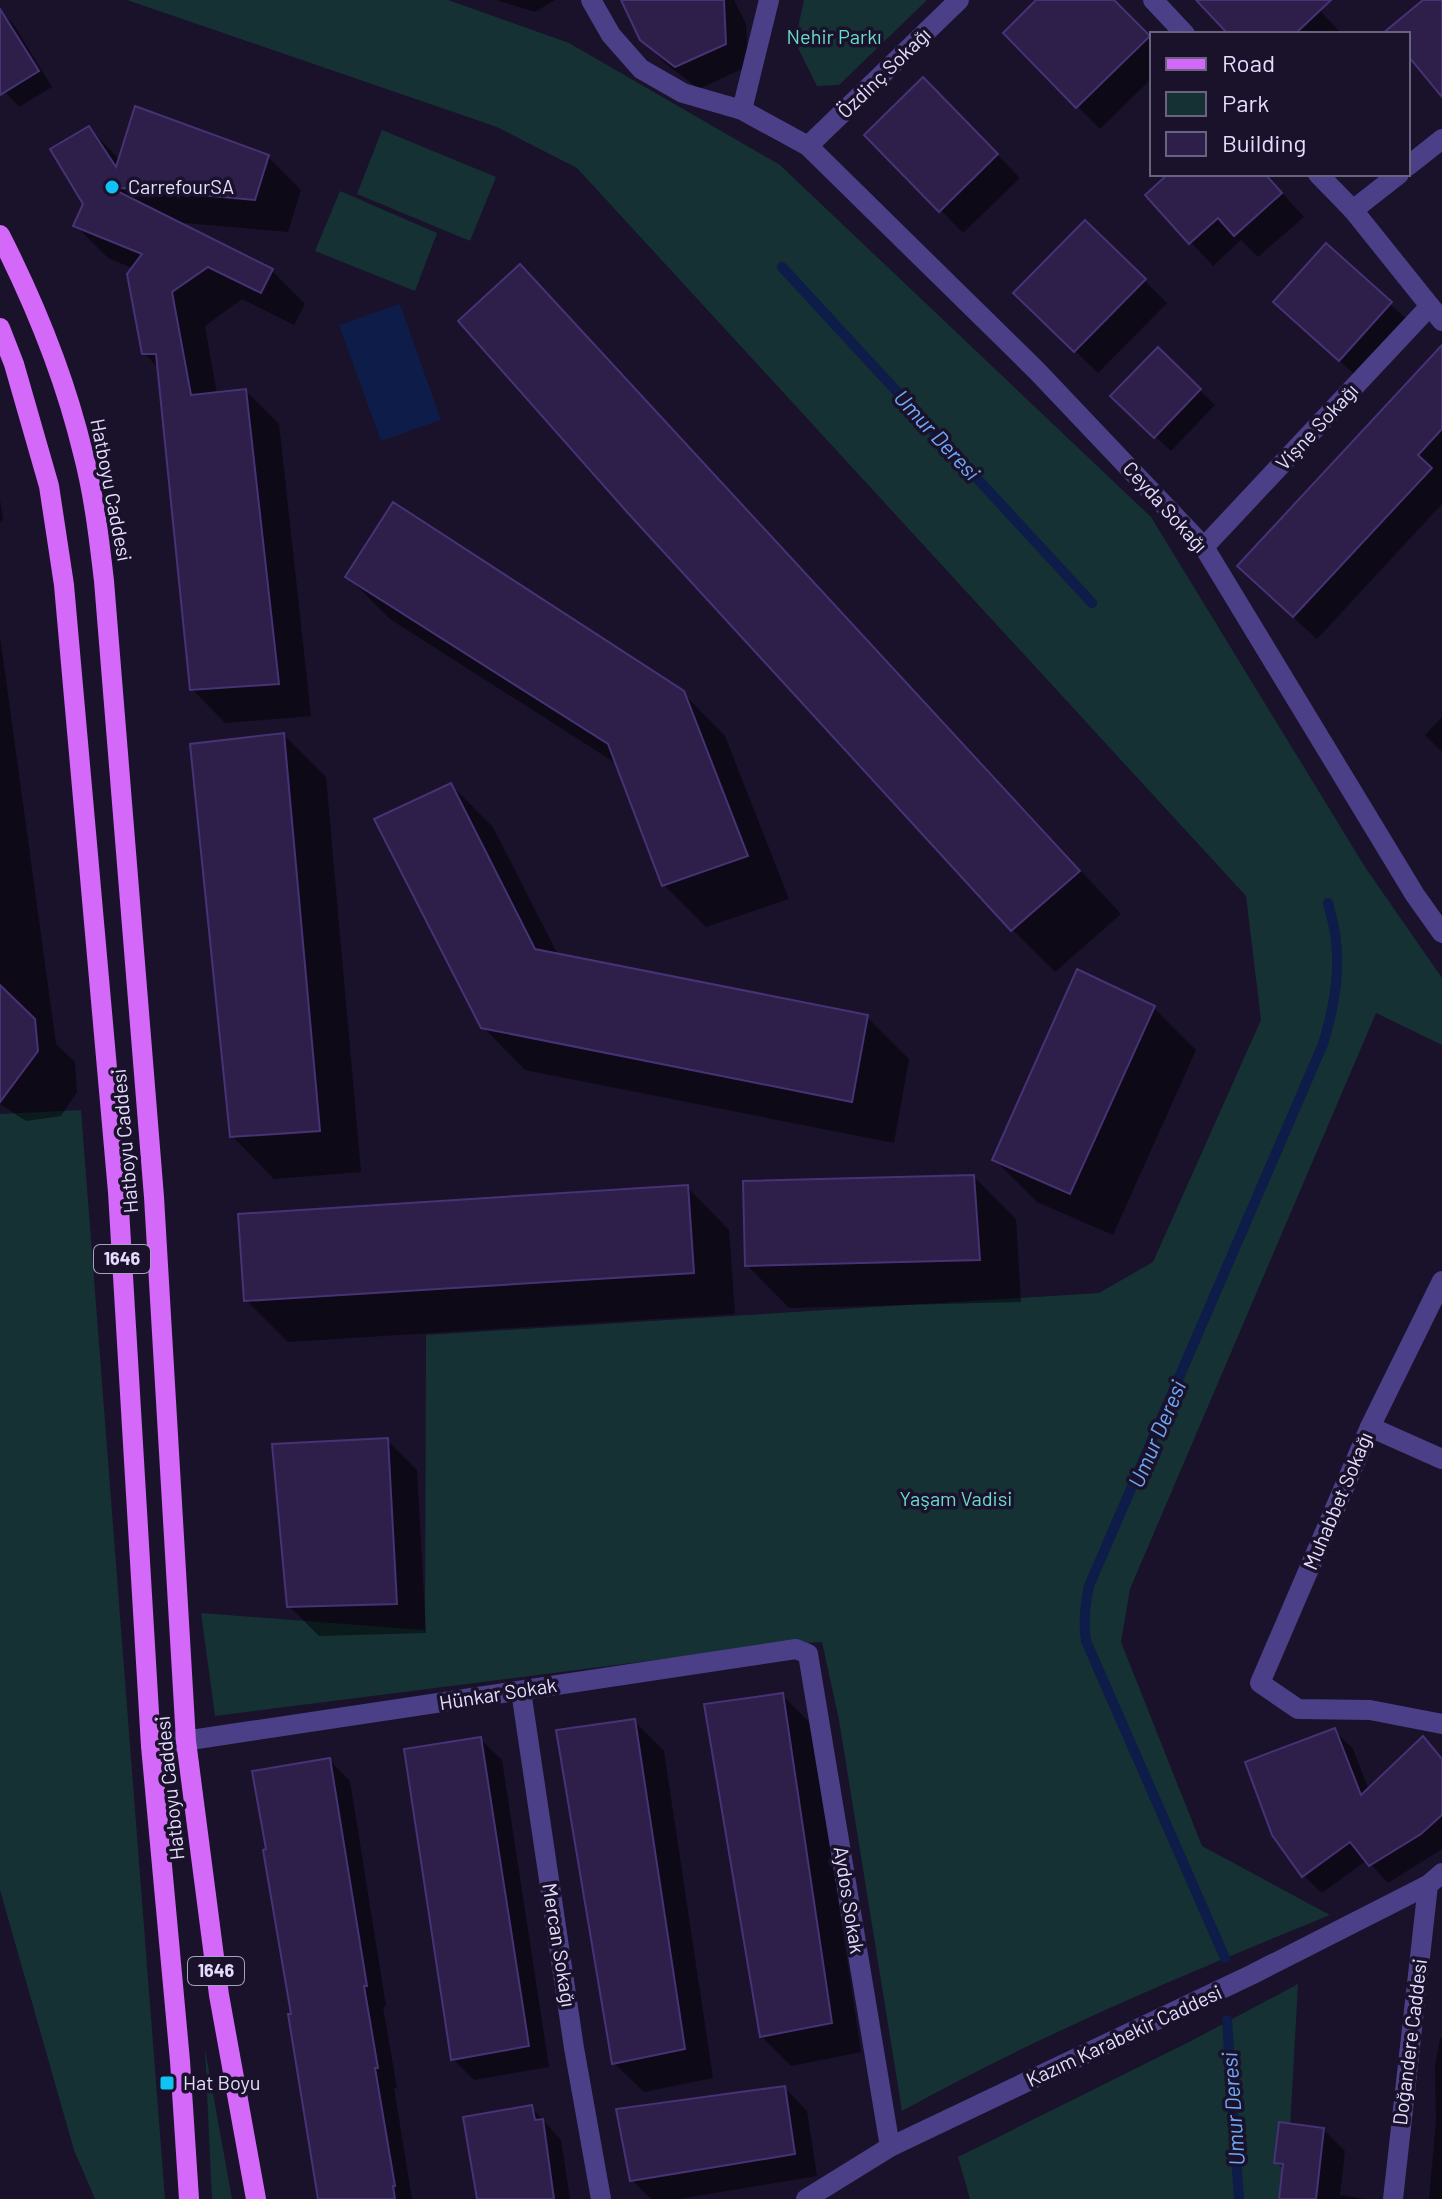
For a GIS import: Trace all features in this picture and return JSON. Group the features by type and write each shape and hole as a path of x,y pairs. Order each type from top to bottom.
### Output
{"main road":[{"name":"Hatboyu Caddesi","path":"0,235 38,318 61,380 83,452 96,516 154,1197 186,1741 219,1995 256,2199"},
{"name":"Hatboyu Caddesi","path":"0,328 14,364 49,486 64,585 118,1192 151,1746 180,2061 189,2199"}],"street":[{"name":"Ceyda Sokağı","path":"591,0 611,35 641,69 683,93 742,110 808,146 1037,371 1204,547 1415,895 1442,933"},
{"path":"742,110 769,0"},
{"name":"Özdinç Sokağı","path":"808,146 959,0"},
{"path":"1153,0 1183,32"},
{"path":"1410,164 1442,139"},
{"path":"1320,176 1353,210 1436,314"},
{"path":"1353,210 1396,176"},
{"name":"Vişne Sokağı","path":"1204,547 1436,314"},
{"name":"Muhabbet Sokağı","path":"1442,1281 1370,1427 1260,1683 1298,1709 1370,1710 1442,1724"},
{"path":"1370,1427 1442,1459"},
{"name":"Hünkar Sokak","path":"151,1746 796,1649 808,1654"},
{"name":"Aydos Sokak","path":"808,1654 890,2147"},
{"name":"Mercan Sokağı","path":"521,1691 574,2048 601,2199"},
{"name":"Kazım Karabekir Caddesi","path":"806,2199 890,2147 1253,1974 1435,1879"},
{"name":"Doğandere Caddesi","path":"1393,2199 1435,1879"}],"green space":[{"name":"Yaşam Vadisi","path":"127,0 448,0 569,43 780,165 1151,517 1365,867 1442,978 1442,1045 1376,1013 1130,1589 1121,1642 1202,1846 1330,1915 1059,2031 902,2111 839,1720 822,1642 774,1645 215,1716 201,1613 425,1630 426,1335 1099,1293 1153,1262 1261,1020 1246,896 577,168 497,127"},
{"name":"Nehir Parkı","path":"804,0 927,0 839,85 817,86 795,42"},
{"path":"382,130 496,177 470,241 357,194"},
{"path":"340,191 437,233 415,291 315,251"},
{"path":"81,1110 165,2199 95,2199 74,2150 0,1890 0,1114"},
{"path":"1298,1984 1286,2199 970,2199 958,2157"},
{"path":"205,2049 232,2199 212,2199"}],"water":[{"path":"400,304 441,420 381,441 339,325"}],"building":[{"path":"621,0 724,0 726,44 675,67 640,40"},
{"path":"1036,0 1114,0 1150,36 1076,108 1003,33"},
{"path":"1196,0 1331,0 1297,32 1226,32"},
{"path":"1423,0 1442,0 1442,97 1410,58 1410,32 1384,32"},
{"path":"0,9 39,71 0,95"},
{"path":"923,77 998,154 939,212 864,135"},
{"path":"135,106 269,155 255,200 109,187 273,269 261,293 208,267 172,292 191,395 246,389 279,684 190,690 156,354 142,354 127,274 142,254 73,226 83,204 50,149 89,126 116,167"},
{"path":"1166,176 1267,176 1282,193 1234,236 1218,218 1189,244 1145,195"},
{"path":"1085,220 1146,279 1074,352 1013,293"},
{"path":"1326,243 1392,302 1339,361 1273,302"},
{"path":"520,264 1080,871 1011,931 627,512 458,321"},
{"path":"1442,345 1442,429 1418,455 1432,468 1293,617 1237,566"},
{"path":"1158,347 1201,389 1154,438 1110,396"},
{"path":"393,502 684,691 748,856 662,886 608,744 345,577"},
{"path":"284,733 320,1131 230,1137 190,744"},
{"path":"451,783 535,949 868,1015 852,1102 481,1028 374,819"},
{"path":"1077,969 1155,1006 1070,1194 992,1160"},
{"path":"0,985 35,1019 38,1051 0,1102"},
{"path":"974,1175 980,1260 745,1266 743,1181"},
{"path":"688,1185 694,1273 244,1301 238,1214"},
{"path":"388,1438 397,1604 287,1607 272,1444"},
{"path":"783,1693 832,2023 760,2037 704,1704"},
{"path":"635,1719 685,2049 612,2064 556,1730"},
{"path":"1335,1728 1361,1795 1423,1736 1442,1759 1442,1815 1421,1834 1369,1866 1350,1842 1302,1877 1272,1835 1245,1762"},
{"path":"481,1737 529,2046 451,2060 404,1749"},
{"path":"330,1758 367,1986 364,1986 395,2199 318,2199 263,1850 266,1849 252,1771"},
{"path":"785,2086 795,2154 630,2181 616,2109"},
{"path":"532,2105 535,2120 543,2119 554,2199 477,2199 463,2117"},
{"path":"1279,2122 1324,2128 1316,2199 1279,2199 1283,2164 1274,2163"}],"waterway":[{"name":"Umur Deresi","path":"782,267 1092,603"},
{"name":"Umur Deresi","path":"1225,1958 1086,1641 1086,1607 1089,1586 1323,1044 1333,1006 1337,967 1328,903"},
{"name":"Umur Deresi","path":"1227,2020 1239,2199"}],"place":[{"name":"CarrefourSA","path":"112,187"},
{"name":"Hat Boyu","path":"167,2083"}]}
